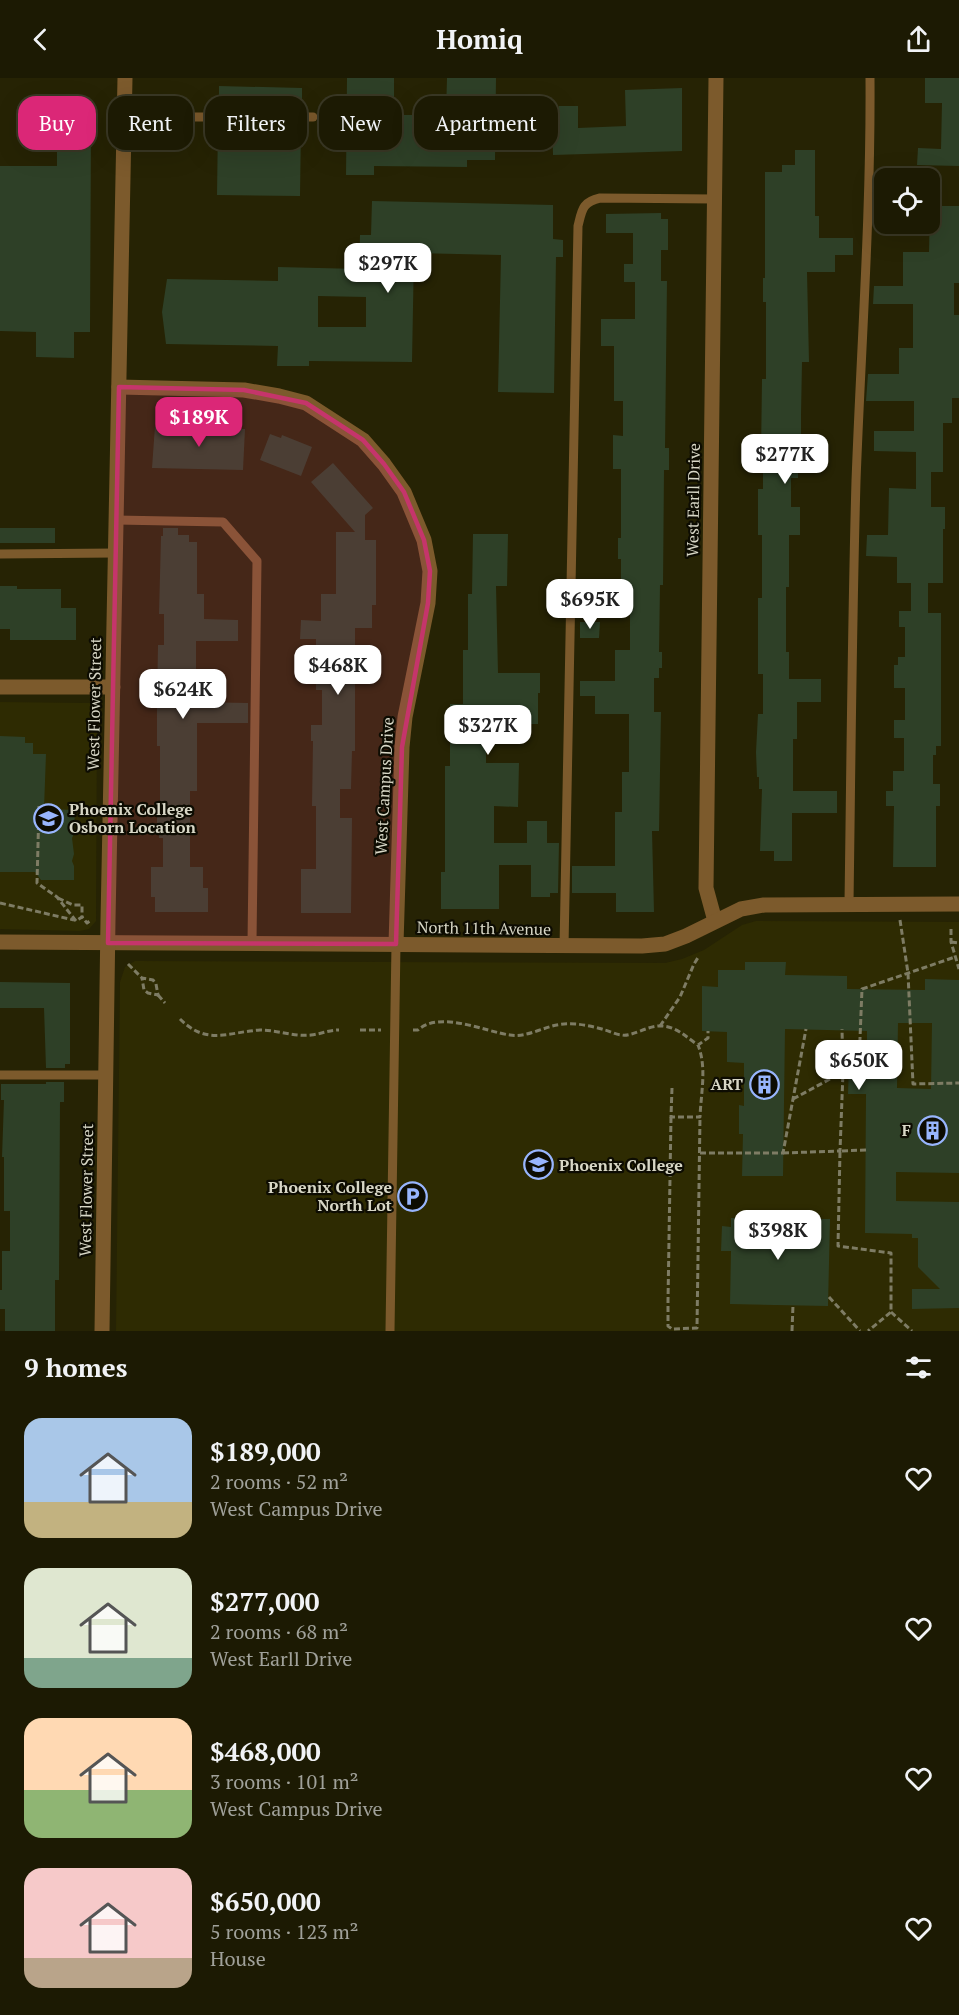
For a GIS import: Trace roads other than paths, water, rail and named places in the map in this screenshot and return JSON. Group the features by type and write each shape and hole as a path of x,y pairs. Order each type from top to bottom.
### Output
{"street":[{"name":"West Flower Street","path":"102,1331 112,687 125,78"},
{"name":"West Earll Drive","path":"715,921 706,888 716,78"},
{"name":"West Campus Drive","path":"119,387 244,390 306,403 363,440 404,492 424,540 430,571 428,603 405,717 402,747 399,783 396,944"},
{"path":"0,687 112,687"},
{"name":"North 11th Avenue","path":"0,942 642,946 665,944 741,909 764,905 959,904"}],"lane":[{"path":"849,903 856,484 863,292 868,238 870,78"},
{"path":"307,117 313,117"},
{"path":"564,947 578,226 582,209 590,200 600,198 714,199"},
{"path":"116,520 223,522 257,561 252,942"},
{"path":"0,554 115,553"},
{"path":"390,1331 396,944"},
{"path":"0,1075 105,1076"}],"place":[{"name":"Phoenix College Osborn Location","path":"48,818"},
{"name":"ART","path":"764,1084"},
{"name":"F","path":"932,1130"},
{"name":"Phoenix College","path":"538,1165"},
{"name":"Phoenix College North Lot","path":"413,1196"}]}
